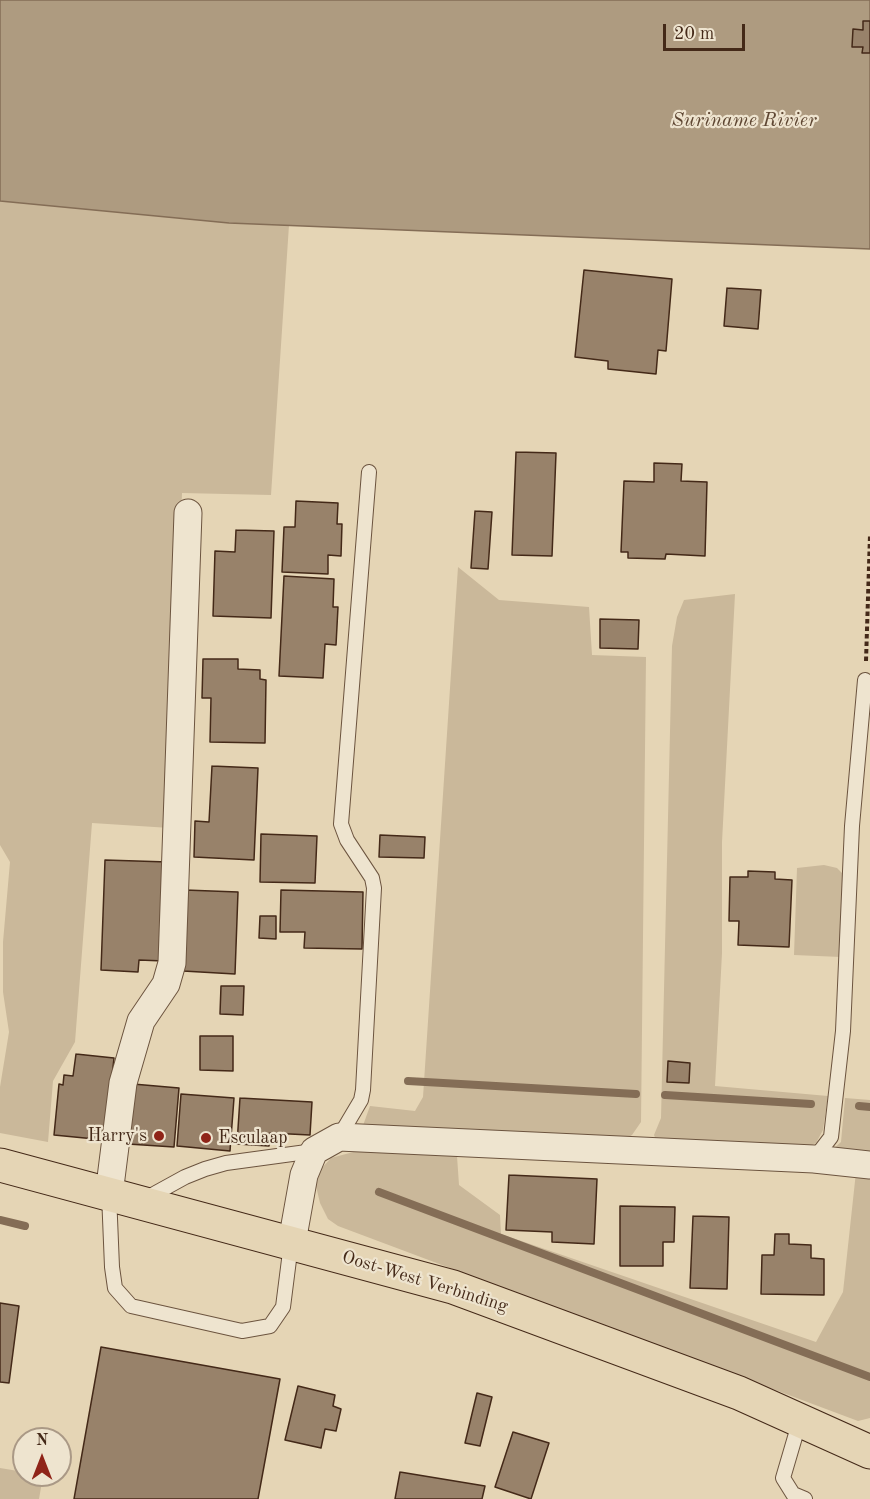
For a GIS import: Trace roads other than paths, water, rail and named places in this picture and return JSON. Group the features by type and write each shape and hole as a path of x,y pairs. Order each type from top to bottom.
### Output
{"main road":[{"name":"Oost-West Verbinding","path":"0,1165 453,1287 739,1393 870,1452"}],"street":[{"path":"109,1194 123,1083 141,1021 166,984 172,963 188,513"},
{"path":"292,1242 304,1175 314,1150 339,1137 814,1159 870,1165"}],"lane":[{"path":"339,1137 361,1100 363,1090 374,888 372,878 347,840 341,824 369,472"},
{"path":"814,1159 831,1137 842,1042 852,826 865,680"},
{"path":"141,1202 185,1177 205,1169 226,1163 314,1150"},
{"path":"109,1194 115,1288 131,1306 242,1331 270,1326 283,1307 292,1242"},
{"path":"800,1420 783,1478 793,1494 805,1499"}],"water":[{"name":"Suriname Rivier","path":"0,0 870,0 870,249 229,223 0,201"}],"waterway":[{"path":"408,1081 636,1094"},
{"path":"665,1095 811,1104"},
{"path":"859,1106 870,1107"},
{"path":"379,1192 870,1377"},
{"path":"0,1220 25,1226"}],"place":[{"name":"Harry's","path":"159,1136"},
{"name":"Esculaap","path":"206,1138"}]}
